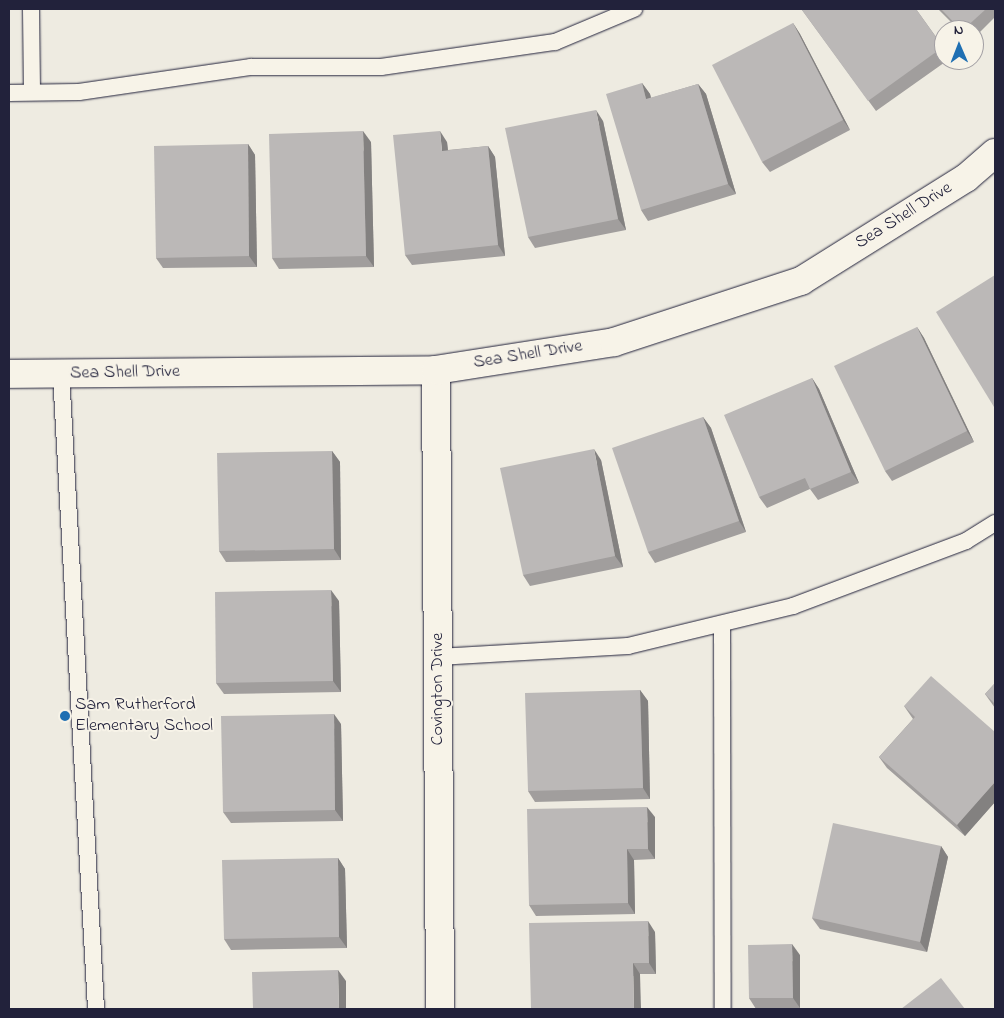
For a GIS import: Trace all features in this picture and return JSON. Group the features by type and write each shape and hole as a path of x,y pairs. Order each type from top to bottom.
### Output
{"street":[{"name":"Sea Shell Drive","path":"11,374 436,370 614,342 801,281 966,178 995,153"},
{"name":"Covington Drive","path":"436,370 440,1009"}],"lane":[{"path":"31,9 32,92"},
{"path":"9,94 80,92 251,67 382,67 555,42 634,9"},
{"path":"61,374 96,1009"},
{"path":"438,657 628,646 722,624 793,606 966,542 995,523"},
{"path":"722,624 723,1009"}],"building":[{"path":"916,9 934,34 934,53 868,101 802,10"},
{"path":"941,9 986,9 974,20 951,20"},
{"path":"793,23 843,120 762,162 712,65"},
{"path":"642,83 646,99 698,84 728,184 641,210 606,94"},
{"path":"596,110 618,219 528,237 505,128"},
{"path":"363,131 366,256 272,258 269,134"},
{"path":"440,131 442,151 488,146 498,245 405,255 393,135"},
{"path":"248,144 249,256 156,258 154,146"},
{"path":"995,275 995,406 994,407 936,312"},
{"path":"917,327 967,431 885,471 834,366"},
{"path":"812,378 851,472 810,489 805,478 759,497 724,415"},
{"path":"703,417 739,521 648,552 612,448"},
{"path":"594,449 615,556 523,575 500,468"},
{"path":"332,451 334,549 219,551 217,453"},
{"path":"331,590 333,681 216,683 215,592"},
{"path":"931,676 995,732 995,782 957,825 879,757 915,717 904,706"},
{"path":"995,683 995,704 985,694"},
{"path":"640,690 643,788 528,791 525,693"},
{"path":"334,714 335,810 223,812 221,716"},
{"path":"647,807 648,849 627,849 628,903 529,905 527,809"},
{"path":"833,823 941,846 920,942 812,918"},
{"path":"338,858 339,937 224,939 222,860"},
{"path":"648,921 649,963 633,963 634,1009 531,1009 529,923"},
{"path":"792,944 793,998 749,998 748,945"},
{"path":"338,970 339,1009 253,1009 252,972"},
{"path":"941,978 965,1009 901,1009"}],"place":[{"name":"Sam Rutherford Elementary School","path":"65,716"}]}
